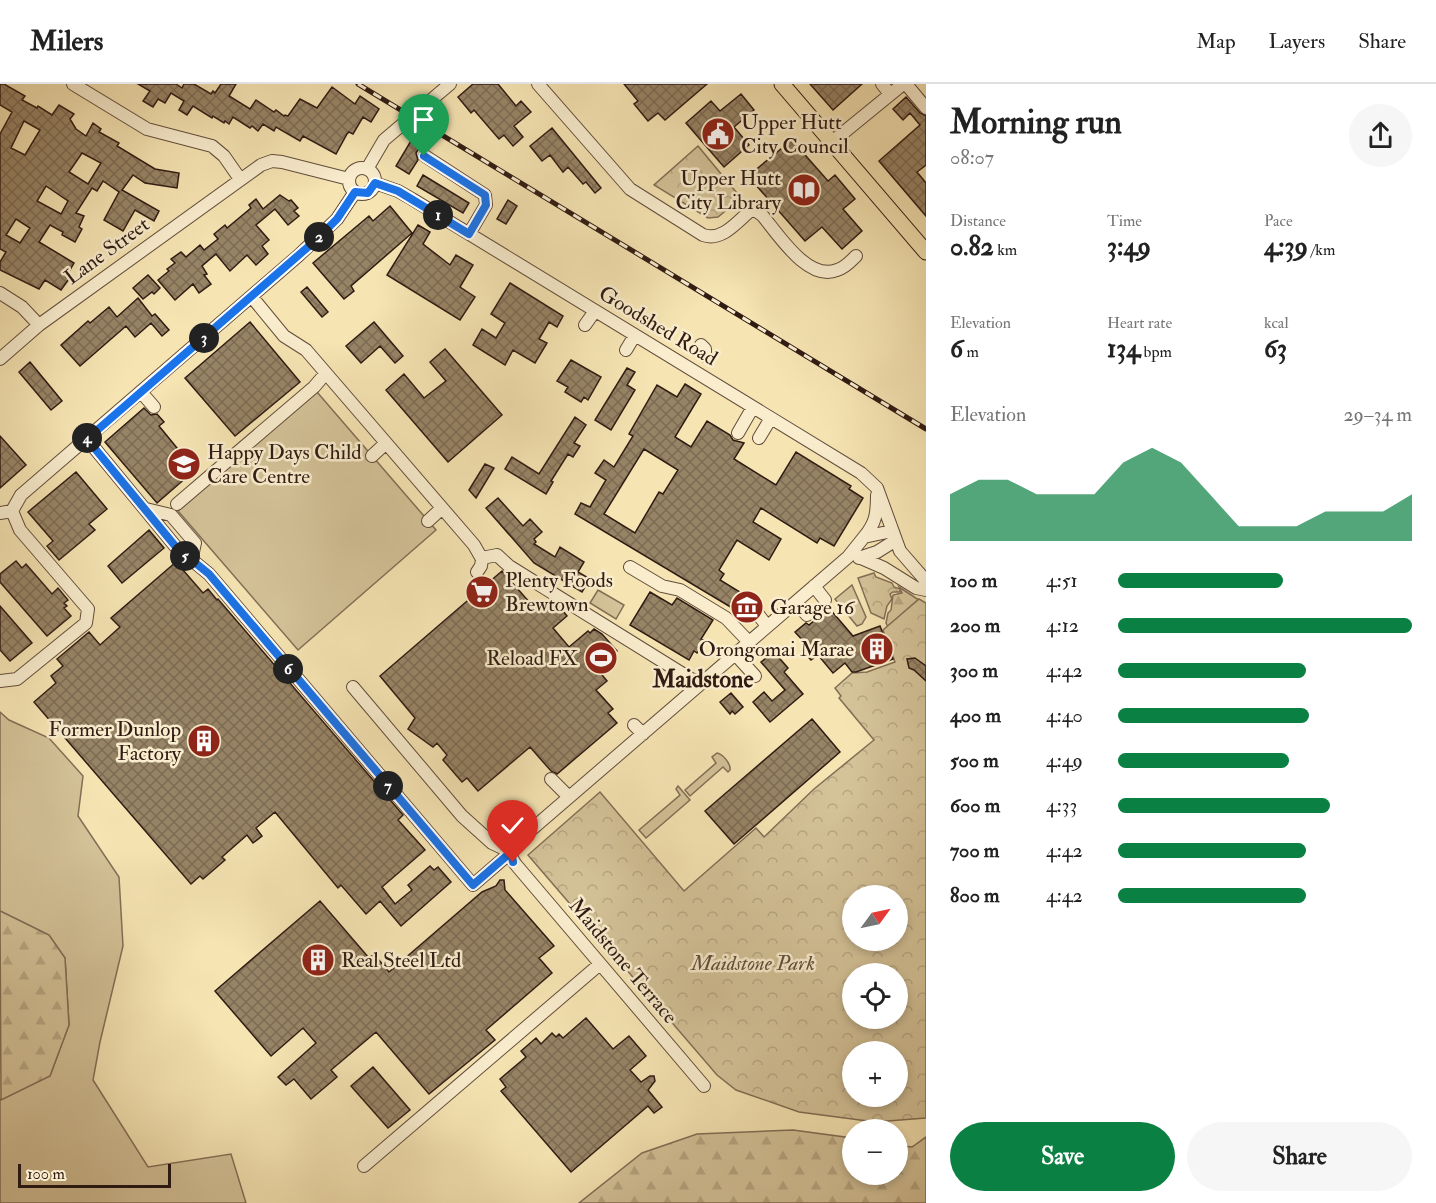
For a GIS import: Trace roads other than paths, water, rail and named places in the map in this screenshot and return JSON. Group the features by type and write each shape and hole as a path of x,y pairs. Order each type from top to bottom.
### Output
{"main road":[{"path":"782,84 926,252"}],"street":[{"path":"73,84 147,129 212,146 224,156 240,179"},
{"path":"367,169 384,140 450,84"},
{"path":"538,84 630,189 703,235 711,238 724,233 755,210 797,255 816,271 838,270 856,256"},
{"path":"832,142 886,89 904,84 926,108"},
{"path":"424,156 485,195 486,205 469,234"},
{"name":"Lane Street","path":"0,359 39,325 261,165 272,161 282,162 349,179"},
{"path":"367,169 373,175 375,183 368,193 355,192 350,187 349,179 356,170 367,169"},
{"name":"Goodshed Road","path":"375,183 398,191 469,234 858,471 877,488"},
{"path":"0,681 17,679 86,623 88,609 6,512 21,495 252,297 337,219 355,192"},
{"path":"0,293 22,307 39,325"},
{"path":"252,297 284,336 306,350 474,545 482,558 477,572"},
{"path":"585,325 595,311"},
{"path":"626,350 635,335"},
{"path":"177,504 314,387 326,373"},
{"path":"141,392 154,407"},
{"path":"738,433 753,407"},
{"path":"759,438 771,418"},
{"path":"87,439 145,509 175,551 209,574 473,885 512,856 517,842 569,797 638,729 702,683 814,586 855,558 877,552 894,536"},
{"path":"372,456 386,443"},
{"path":"877,488 900,551 926,581"},
{"path":"855,558 877,515 877,488"},
{"path":"428,521 442,508"},
{"path":"145,509 171,515 195,543 193,552 189,555 175,551"},
{"path":"864,537 894,536"},
{"path":"482,558 497,555 509,566 691,679 702,683"},
{"path":"855,558 884,568 916,588 926,590"},
{"path":"630,567 662,586 680,590 716,612 736,627 748,642"},
{"path":"814,586 825,600"},
{"path":"796,602 807,615"},
{"path":"754,609 767,626"},
{"path":"735,654 755,676"},
{"name":"Maidstone Terrace","path":"352,687 462,816 492,843 512,856 704,1086"},
{"path":"551,779 569,797"},
{"path":"364,1166 600,964"}],"railway":[{"path":"358,84 926,429"}],"place":[{"name":"Upper Hutt City Council","path":"718,134"},
{"name":"Upper Hutt City Library","path":"804,190"},
{"name":"Happy Days Child Care Centre","path":"184,464"},
{"name":"Plenty Foods Brewtown","path":"482,592"},
{"name":"Garage 16","path":"747,607"},
{"name":"Orongomai Marae","path":"877,649"},
{"name":"Reload FX","path":"601,658"},
{"name":"Former Dunlop Factory","path":"204,741"},
{"name":"Real Steel Ltd","path":"318,960"}],"district":[{"name":"Maidstone","path":"703,679"}],"park label":[{"name":"Maidstone Park","path":"753,963"}]}
